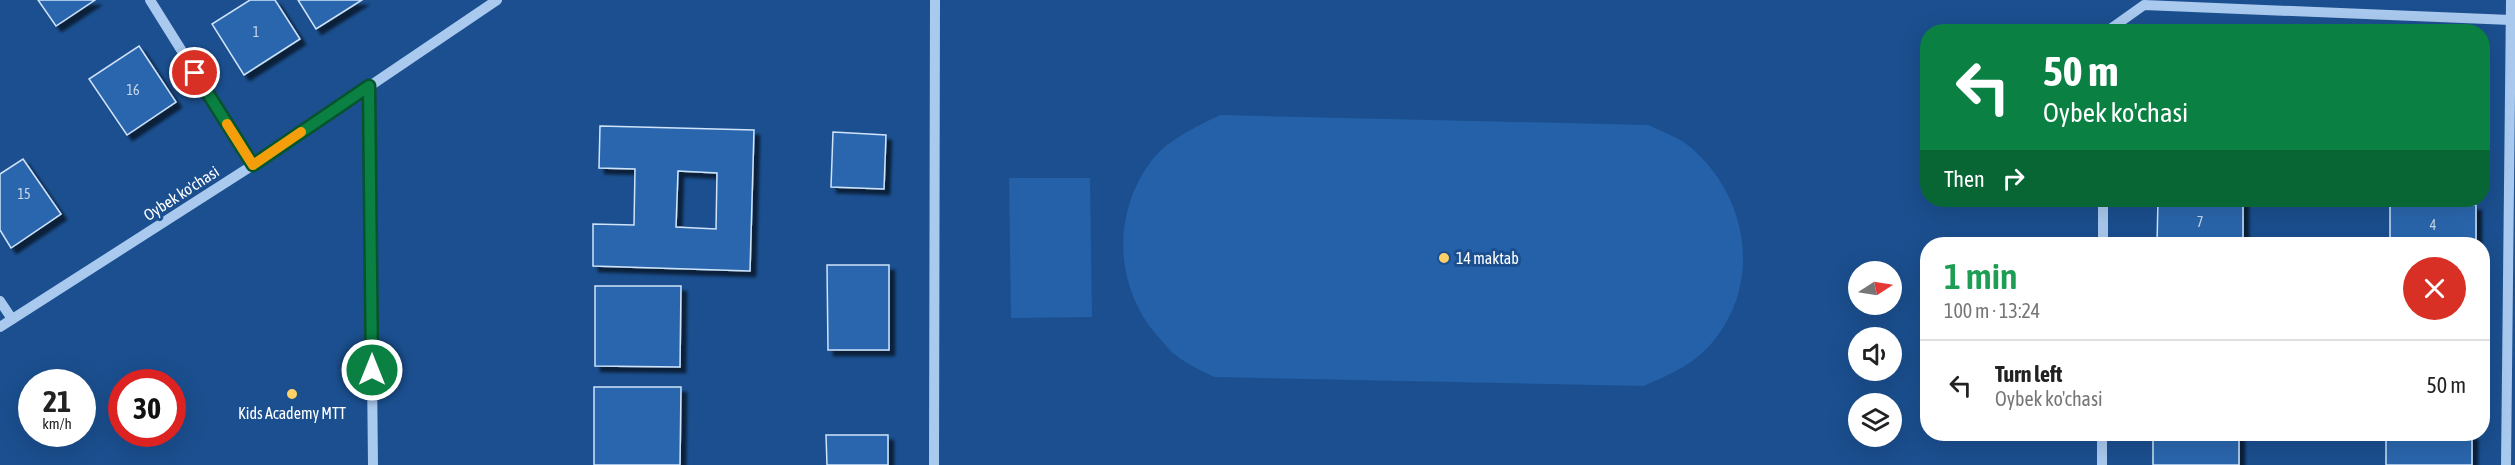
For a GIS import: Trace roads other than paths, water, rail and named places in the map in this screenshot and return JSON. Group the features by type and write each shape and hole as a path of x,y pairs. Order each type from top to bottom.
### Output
{"street":[{"path":"150,0 253,165"},
{"name":"Oybek ko'chasi","path":"0,327 253,165 497,0"},
{"path":"934,465 935,0"},
{"path":"2506,465 2511,0"},
{"path":"2117,24 2144,5 2511,20"},
{"path":"369,86 373,465"},
{"path":"2103,207 2103,237"},
{"path":"0,301 12,319"},
{"path":"2102,441 2102,465"}],"place":[{"name":"14 maktab","path":"1444,258"},
{"name":"Kids Academy MTT","path":"292,394"}]}
